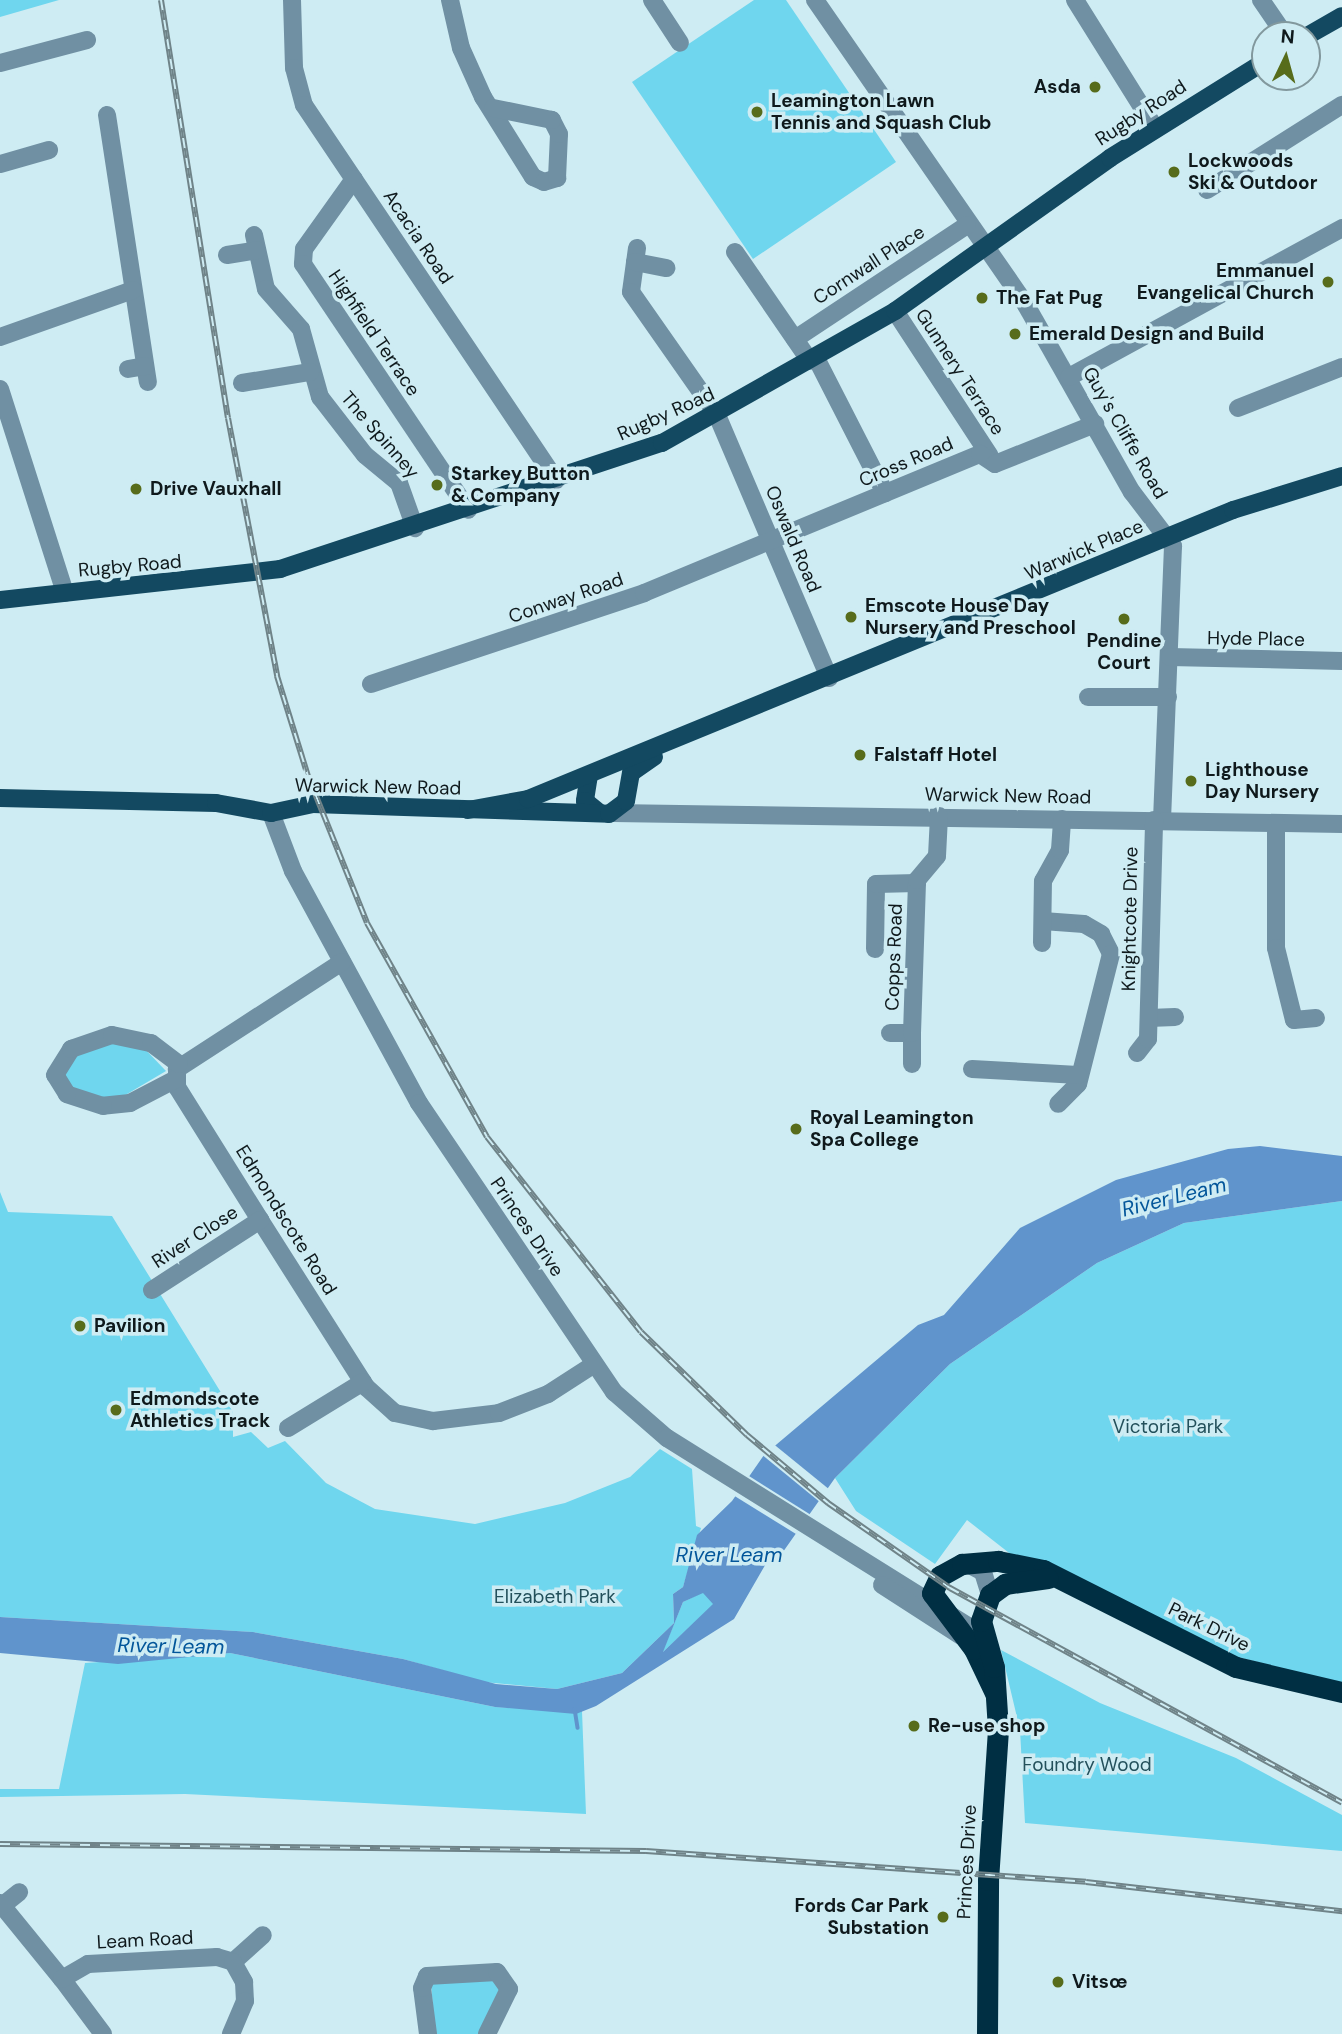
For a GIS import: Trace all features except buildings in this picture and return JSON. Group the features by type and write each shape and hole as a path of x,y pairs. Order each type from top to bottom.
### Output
{"highway":[{"name":"Park Drive","path":"966,1563 1027,1565 1064,1580 1237,1667 1342,1692"},
{"path":"933,1600 944,1572 966,1563"},
{"name":"Park Drive","path":"990,1595 1021,1579 1064,1580"},
{"path":"974,1637 990,1595"},
{"name":"Princes Drive","path":"933,1600 974,1637 995,1693 987,2034"}],"main road":[{"path":"1321,28 1342,16"},
{"name":"Rugby Road","path":"0,600 280,569 556,480 717,415 895,312 1155,128 1251,70"},
{"name":"Warwick Place","path":"468,810 520,801 691,737 1267,497 1342,476"},
{"name":"Warwick Place","path":"607,813 628,786 637,766 691,737"},
{"path":"596,772 585,801 607,813"},
{"name":"Warwick New Road","path":"596,772 628,786"},
{"name":"Warwick New Road","path":"0,798 216,803 271,813 290,804 607,813"}],"street":[{"name":"Acacia Road","path":"292,0 301,96 556,480"},
{"path":"450,0 468,66 533,177 544,182 557,178 560,146 552,120 493,108"},
{"path":"652,0 680,43"},
{"name":"Guy's Cliffe Road","path":"815,0 986,249 1069,377 1132,492 1169,537"},
{"path":"1075,0 1155,128"},
{"path":"1261,0 1275,21"},
{"path":"0,63 87,40"},
{"path":"1207,190 1342,105"},
{"path":"107,115 102,135 133,290 141,372"},
{"path":"0,164 49,150"},
{"name":"Highfield Terrace","path":"354,179 304,249 303,264 468,510"},
{"name":"Cornwall Place","path":"795,339 967,225"},
{"path":"1069,377 1342,228"},
{"name":"The Spinney","path":"227,255 255,243 266,289 301,329 310,372 351,440 399,484 415,527"},
{"path":"735,251 795,339 813,360 885,493"},
{"name":"Oswald Road","path":"666,268 636,255 631,292 717,415 829,678"},
{"path":"0,337 133,290"},
{"name":"Gunnery Terrace","path":"895,312 990,456"},
{"path":"1238,408 1266,386 1342,367"},
{"path":"251,376 310,372"},
{"path":"0,389 65,593"},
{"name":"Cross Road","path":"771,542 980,454 990,456 995,464 1095,424"},
{"path":"1158,820 1175,558 1169,537"},
{"name":"Conway Road","path":"372,684 637,596 771,542"},
{"name":"Hyde Place","path":"1170,657 1342,661"},
{"path":"1088,697 1168,696"},
{"name":"Warwick New Road","path":"628,786 644,804 674,811"},
{"name":"Warwick New Road","path":"607,813 674,811 1342,824"},
{"name":"Princes Drive","path":"271,813 278,841 441,1140 593,1365 645,1423 864,1564 933,1600"},
{"name":"Copps Road","path":"912,1064 917,883 937,856 939,816"},
{"path":"1042,943 1042,881 1060,850 1062,819"},
{"name":"Knightcote Drive","path":"1137,1053 1147,1044 1158,820"},
{"path":"1276,823 1276,948 1294,1020 1316,1017"},
{"name":"Copps Road","path":"875,949 876,884 917,883"},
{"path":"1043,921 1084,924 1110,948 1109,978 1079,1075 1074,1090 1058,1104"},
{"name":"Edmondscote Road","path":"342,962 178,1071 141,1098 103,1106 67,1094 55,1075 71,1049 112,1035 151,1044 178,1071 260,1220 363,1382 395,1413 453,1420 520,1407 593,1365"},
{"name":"Knightcote Drive","path":"1149,1018 1175,1017"},
{"name":"Copps Road","path":"890,1033 912,1033"},
{"path":"972,1069 1079,1075"},
{"name":"River Close","path":"152,1290 260,1220"},
{"path":"288,1428 363,1382"},
{"path":"966,1563 986,1576 990,1595"},
{"name":"Princes Drive","path":"864,1564 904,1603 974,1637"},
{"path":"19,1892 1,1904 103,2034"},
{"path":"231,2034 246,1995 233,1962 262,1935"},
{"name":"Leam Road","path":"62,1979 92,1963 217,1957 233,1962"},
{"path":"428,2034 422,1988 426,1976 497,1972 509,1989 487,2034"}],"green space":[{"path":"0,0 59,0 0,17"},
{"name":"Leamington Lawn Tennis and Squash Club","path":"754,0 786,0 896,162 753,259 632,82"},
{"path":"104,1042 143,1047 166,1071 117,1100 75,1093 62,1072 67,1061"},
{"name":"Elizabeth Park","path":"0,1192 8,1212 112,1216 233,1412 233,1437 251,1432 268,1448 285,1441 326,1483 375,1509 475,1524 565,1503 630,1477 660,1449 692,1469 696,1526 701,1528 683,1587 673,1594 674,1623 622,1673 557,1689 484,1682 403,1659 253,1632 0,1617"},
{"name":"Victoria Park","path":"1342,1201 1342,1684 1234,1656 1013,1556 967,1520 935,1564 856,1511 835,1478 950,1364 1097,1263 1184,1223"},
{"path":"703,1592 714,1604 662,1653 683,1602"},
{"name":"Foundry Wood","path":"1001,1650 1100,1703 1236,1758 1342,1815 1342,1851 1025,1823 1020,1730"},
{"path":"230,1653 495,1707 582,1711 586,1814 185,1794 0,1797 0,1789 59,1789 85,1663"},
{"path":"495,1976 505,1987 483,2034 435,2034 431,1983"}],"water":[{"name":"River Leam","path":"1260,1146 1342,1156 1342,1201 1184,1223 1097,1263 950,1364 835,1478 778,1559 768,1560 734,1619 596,1706 576,1714 495,1707 230,1653 118,1664 0,1653 0,1617 253,1632 403,1659 496,1684 557,1689 622,1673 674,1623 673,1594 683,1587 697,1535 732,1501 764,1455 918,1325 944,1315 1020,1228 1116,1180 1228,1149","holes":["703,1593 713,1604 663,1652 683,1602"]}],"pier":[{"path":"771,1442 830,1490 821,1503 761,1454"},
{"path":"749,1476 811,1515 796,1534 733,1495"}],"waterway":[{"path":"575,1709 578,1728"}],"railway":[{"path":"161,0 228,418 277,676 308,776 367,923 487,1137 641,1332 747,1435 828,1503 950,1588 1342,1803"},
{"path":"0,1844 646,1851 1086,1882 1342,1911"}],"place":[{"name":"Asda","path":"1095,87"},
{"name":"Leamington Lawn Tennis and Squash Club","path":"757,112"},
{"name":"Lockwoods Ski & Outdoor","path":"1174,172"},
{"name":"Emmanuel Evangelical Church","path":"1328,282"},
{"name":"The Fat Pug","path":"982,298"},
{"name":"Emerald Design and Build","path":"1015,334"},
{"name":"Starkey Button & Company","path":"437,485"},
{"name":"Drive Vauxhall","path":"136,489"},
{"name":"Emscote House Day Nursery and Preschool","path":"851,617"},
{"name":"Pendine Court","path":"1124,619"},
{"name":"Falstaff Hotel","path":"860,755"},
{"name":"Lighthouse Day Nursery","path":"1191,781"},
{"name":"Royal Leamington Spa College","path":"796,1129"},
{"name":"Pavilion","path":"80,1326"},
{"name":"Edmondscote Athletics Track","path":"116,1410"},
{"name":"Re-use shop","path":"914,1726"},
{"name":"Fords Car Park Substation","path":"943,1917"},
{"name":"Vitsœ","path":"1058,1982"}]}
